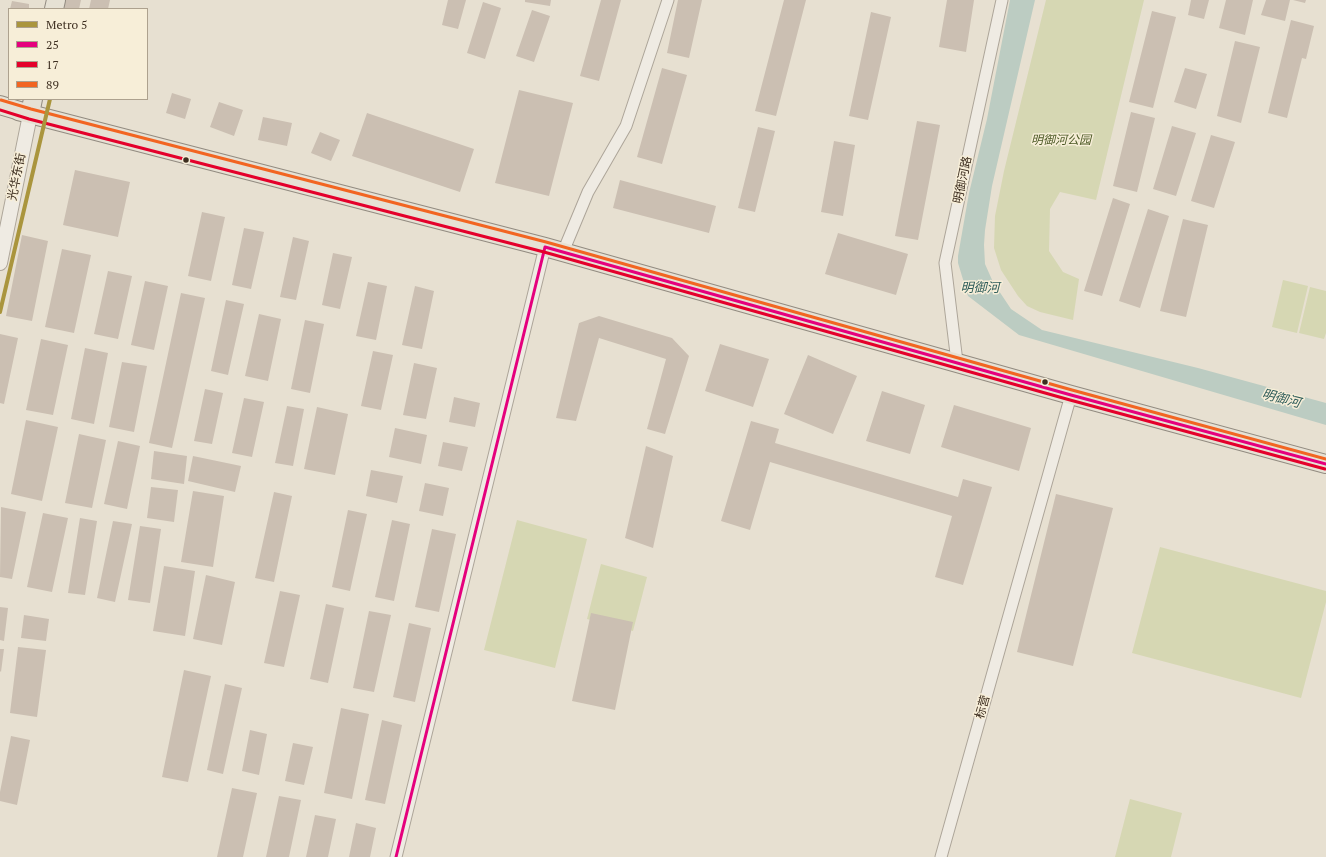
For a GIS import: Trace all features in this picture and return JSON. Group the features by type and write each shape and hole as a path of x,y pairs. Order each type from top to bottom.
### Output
{"main road":[{"path":"0,105 32,107 545,247 1071,395 1326,464"}],"street":[{"path":"563,252 588,192 626,126 668,0"},
{"name":"明御河路","path":"956,362 945,263 1002,0"},
{"name":"光华东街","path":"0,263 32,107"},
{"path":"396,857 545,247"},
{"name":"标营","path":"941,857 1071,395"}],"green space":[{"name":"明御河公园","path":"1046,0 1144,0 1096,200 1060,192 1050,209 1049,251 1063,272 1079,279 1073,320 1040,312 1027,306 1018,296 1001,270 994,248 995,216 1004,171"},
{"path":"1283,280 1308,286 1297,333 1272,327"},
{"path":"1310,287 1326,291 1326,333 1324,339 1299,333"},
{"path":"517,520 587,539 555,668 484,650"},
{"path":"1160,547 1326,591 1326,602 1301,698 1132,653"},
{"path":"601,564 647,577 633,631 587,619"},
{"path":"1130,799 1182,813 1171,857 1115,857"}],"water":[{"name":"明御河","path":"1010,0 1035,0 992,186 984,245 985,264 993,282 1011,309 1042,330 1198,368 1326,403 1326,425 1019,335 968,296 958,263 958,256 969,193 987,119"}],"building":[{"path":"59,0 81,0 79,8 56,8"},
{"path":"91,0 110,0 108,8 89,8"},
{"path":"448,0 466,0 458,29 442,25"},
{"path":"525,0 551,0 550,6 525,2"},
{"path":"601,0 621,0 599,81 580,76"},
{"path":"678,0 702,0 689,58 667,53"},
{"path":"784,0 806,0 776,116 755,111"},
{"path":"947,0 974,0 966,52 939,47"},
{"path":"1191,0 1209,0 1204,19 1188,15"},
{"path":"1226,0 1253,0 1245,35 1219,28"},
{"path":"1266,0 1290,0 1285,21 1261,15"},
{"path":"1293,0 1306,0 1305,3"},
{"path":"12,1 29,4 29,8 10,8"},
{"path":"483,2 501,8 485,59 467,53"},
{"path":"532,10 550,16 534,62 516,56"},
{"path":"1152,11 1176,17 1153,108 1129,102"},
{"path":"871,12 891,17 868,120 849,116"},
{"path":"1291,20 1314,26 1306,59 1302,58 1287,118 1268,113"},
{"path":"1235,41 1260,47 1241,123 1217,116"},
{"path":"662,68 687,75 662,164 637,157"},
{"path":"1185,68 1207,74 1196,109 1174,102"},
{"path":"519,90 573,103 549,196 495,183"},
{"path":"172,93 191,99 185,119 166,113"},
{"path":"219,102 243,110 234,136 210,127"},
{"path":"1131,112 1155,118 1137,192 1113,186"},
{"path":"367,113 474,149 460,192 352,156"},
{"path":"263,117 292,123 287,146 258,140"},
{"path":"917,121 940,125 918,240 895,236"},
{"path":"1172,126 1196,133 1176,196 1153,189"},
{"path":"758,127 775,131 755,212 738,208"},
{"path":"320,132 340,140 331,161 311,153"},
{"path":"1211,135 1235,142 1214,208 1191,201"},
{"path":"834,141 855,145 843,216 821,212"},
{"path":"75,170 130,182 118,237 63,225"},
{"path":"620,180 716,206 709,233 613,208"},
{"path":"1113,198 1130,204 1102,296 1084,291"},
{"path":"1148,209 1169,216 1140,308 1119,301"},
{"path":"202,212 225,217 211,281 188,276"},
{"path":"1183,219 1208,225 1186,317 1160,311"},
{"path":"244,228 264,232 251,289 232,285"},
{"path":"838,233 908,254 896,295 825,274"},
{"path":"22,235 48,241 32,321 6,316"},
{"path":"293,237 309,241 296,300 280,297"},
{"path":"62,249 91,255 74,333 45,327"},
{"path":"333,253 352,257 340,309 322,305"},
{"path":"108,271 132,276 118,339 94,334"},
{"path":"145,281 168,286 154,350 131,345"},
{"path":"368,282 387,286 376,340 356,336"},
{"path":"415,286 434,291 422,349 402,345"},
{"path":"181,293 205,298 172,448 149,443"},
{"path":"226,300 244,304 228,375 211,371"},
{"path":"259,314 281,319 268,381 245,376"},
{"path":"599,316 672,338 689,356 665,434 647,429 666,359 599,338 576,421 556,418 579,323"},
{"path":"305,320 324,324 310,393 291,389"},
{"path":"0,334 18,338 4,404 0,403"},
{"path":"41,339 68,345 53,415 26,410"},
{"path":"720,344 769,359 753,407 705,391"},
{"path":"85,348 108,353 94,424 71,419"},
{"path":"373,351 393,355 381,410 361,406"},
{"path":"808,355 857,376 833,434 784,414"},
{"path":"122,362 147,366 134,432 109,427"},
{"path":"414,363 437,368 426,419 403,415"},
{"path":"205,389 223,393 212,444 194,441"},
{"path":"882,391 925,405 910,454 866,441"},
{"path":"454,397 480,403 475,427 449,422"},
{"path":"244,398 264,402 252,457 232,453"},
{"path":"954,405 1031,428 1019,471 941,447"},
{"path":"287,406 304,409 293,466 275,463"},
{"path":"317,407 348,414 335,475 304,469"},
{"path":"26,420 58,427 42,501 11,494"},
{"path":"751,421 779,429 775,443 958,497 963,479 992,487 963,585 935,577 952,516 770,462 750,530 721,521"},
{"path":"395,428 427,435 421,464 389,457"},
{"path":"79,434 106,440 92,508 65,503"},
{"path":"118,441 140,446 127,509 104,504"},
{"path":"443,442 468,447 462,471 438,466"},
{"path":"646,446 673,456 653,548 625,538"},
{"path":"154,451 187,456 184,484 151,479"},
{"path":"193,456 241,466 235,492 188,481"},
{"path":"371,470 403,476 397,503 366,496"},
{"path":"425,483 449,488 443,516 419,511"},
{"path":"151,487 178,490 174,522 147,518"},
{"path":"193,491 224,496 213,567 181,562"},
{"path":"274,492 292,496 274,582 255,578"},
{"path":"1056,494 1113,508 1073,666 1017,652"},
{"path":"1,507 26,512 12,579 0,577"},
{"path":"348,510 367,514 350,591 332,587"},
{"path":"43,513 68,518 52,592 27,587"},
{"path":"80,518 97,521 85,595 68,593"},
{"path":"392,520 410,524 394,601 375,597"},
{"path":"113,521 132,524 115,602 97,598"},
{"path":"140,526 161,529 150,603 128,600"},
{"path":"432,529 456,534 439,612 415,607"},
{"path":"164,566 195,571 185,636 153,631"},
{"path":"206,575 235,582 222,645 193,639"},
{"path":"280,591 300,595 284,667 264,663"},
{"path":"326,604 344,608 328,683 310,679"},
{"path":"0,607 8,608 4,641 0,640"},
{"path":"369,611 391,615 374,692 353,688"},
{"path":"591,613 633,622 615,710 572,701"},
{"path":"24,615 49,619 46,641 21,638"},
{"path":"409,623 431,628 415,702 393,697"},
{"path":"18,647 46,650 37,717 10,713"},
{"path":"0,649 4,649 1,672 0,671"},
{"path":"184,670 211,676 188,782 162,777"},
{"path":"225,684 242,688 223,774 207,770"},
{"path":"341,708 369,714 352,799 324,793"},
{"path":"382,720 402,725 385,804 365,800"},
{"path":"250,730 267,734 259,775 242,771"},
{"path":"11,736 30,740 17,805 0,801 0,792"},
{"path":"293,743 313,747 304,785 285,781"},
{"path":"232,788 257,793 243,857 217,857"},
{"path":"279,796 301,800 289,857 266,857"},
{"path":"315,815 336,819 328,857 306,857"},
{"path":"356,823 376,828 370,857 349,857"}],"metro line":[{"name":"5","path":"0,312 50,100"}],"transit line":[{"name":"89","path":"1,100 546,242 1072,390 1326,459"},
{"name":"17","path":"0,110 29,119 544,252 1070,400 1325,469"},
{"name":"25","path":"396,857 545,247 1071,395 1326,464"}]}
